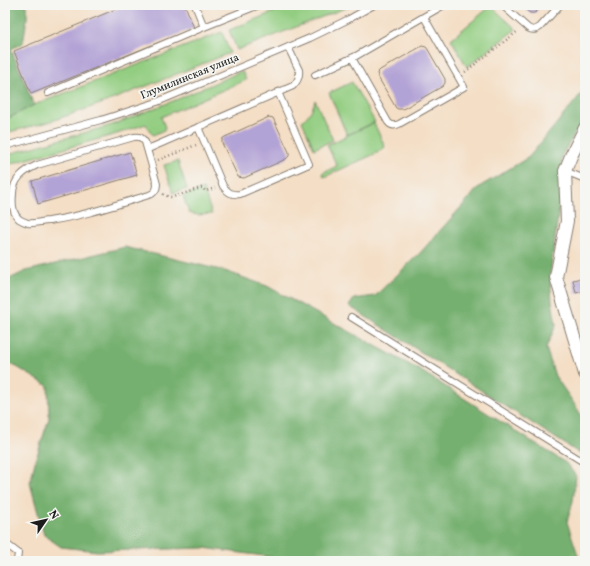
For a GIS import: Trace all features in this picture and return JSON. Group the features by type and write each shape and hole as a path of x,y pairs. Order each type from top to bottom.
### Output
{"street":[{"path":"585,128 565,171 567,221 556,277 585,374"}],"lane":[{"path":"195,5 204,27"},
{"path":"48,94 259,5"},
{"name":"Глумилинская улица","path":"5,146 82,126 157,102 330,29 374,5"},
{"path":"315,74 352,58 444,5"},
{"path":"502,5 530,30 537,29 560,5"},
{"path":"352,58 388,122 393,125 399,124 464,87 424,17"},
{"path":"148,149 293,86 298,78 299,70 288,47"},
{"path":"198,127 223,186 230,193 235,195 309,164 278,92"},
{"path":"134,137 142,138 146,142 148,149 157,184 156,190 150,195 63,219 33,223 25,222 19,219 16,215 13,208 13,187 17,180 27,170 36,165 134,137"},
{"path":"565,171 585,178"},
{"path":"5,198 13,197"},
{"path":"351,317 585,463"},
{"path":"5,543 18,553 17,561"}],"path":[{"path":"458,76 524,25"},
{"path":"151,163 204,142"},
{"path":"156,190 165,196 173,197 201,188 203,188 206,192 223,186"}],"green space":[{"path":"5,5 27,5 27,18 23,43 11,49 34,105 5,120"},
{"path":"291,5 353,5 237,50 229,30"},
{"path":"491,6 516,29 467,67 451,39"},
{"path":"222,32 230,53 106,102 49,122 5,133 5,120 34,105"},
{"path":"242,71 246,80 161,117 165,127 164,130 153,135 146,124 117,134 10,164 5,167 5,155 112,125 178,99"},
{"path":"352,82 375,122 347,135 329,93"},
{"path":"585,89 585,117 562,155 559,208 550,276 556,325 546,348 555,376 585,421 585,453 582,455 349,306 354,299 375,296 420,253 479,187 529,157"},
{"path":"315,100 333,140 314,149 302,121 310,112"},
{"path":"374,123 385,147 377,153 324,177 322,173 337,166 327,145"},
{"path":"178,161 187,189 173,193 164,165"},
{"path":"203,189 212,214 198,215 189,213 183,196"},
{"path":"125,247 225,271 267,286 421,371 566,463 576,476 573,501 567,522 580,561 463,561 459,559 451,561 301,561 204,548 97,551 61,547 44,535 30,483 49,418 48,386 17,367 5,362 5,281 26,271"}],"building":[{"path":"126,5 185,5 194,28 31,94 14,51"},
{"path":"520,5 542,5 536,12 530,13"},
{"path":"422,46 427,48 445,79 445,83 443,86 403,109 398,109 396,108 377,73"},
{"path":"269,117 273,118 289,152 289,156 286,159 244,178 238,177 222,143 222,139"},
{"path":"130,152 137,175 38,204 32,181"},
{"path":"585,277 585,291 576,293 573,280"}]}
